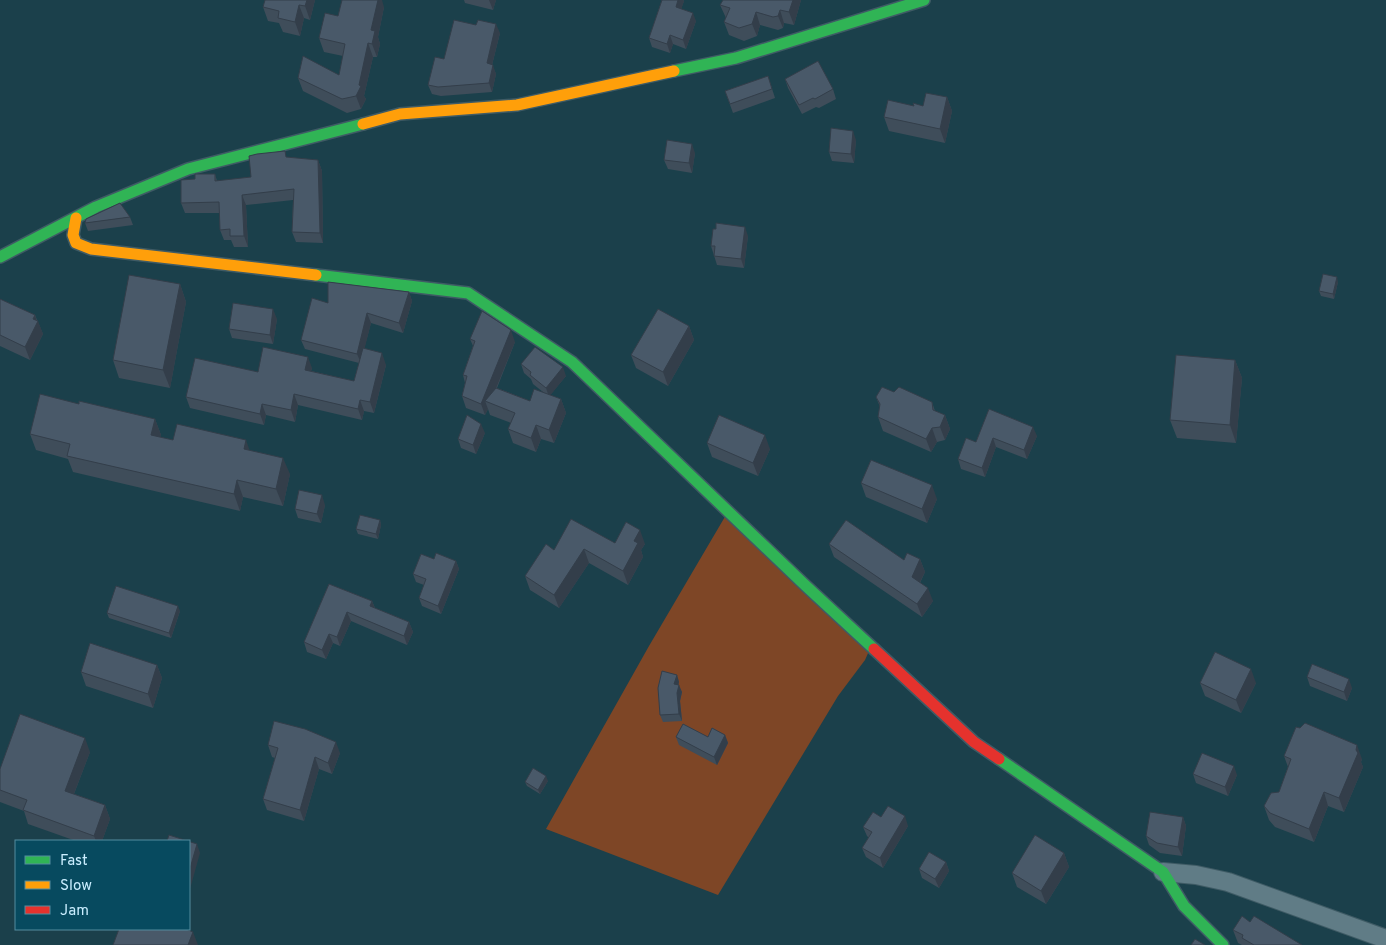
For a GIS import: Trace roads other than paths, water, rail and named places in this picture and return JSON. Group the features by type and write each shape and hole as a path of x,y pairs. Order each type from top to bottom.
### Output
{"street":[{"path":"0,257 96,207 188,169 400,114 518,105 736,58 924,0"},
{"path":"76,218 73,235 76,244 91,250 468,293 572,362 806,586 974,742 1163,872 1184,906 1223,945"},
{"path":"1163,872 1196,875 1228,882 1386,939"}]}
